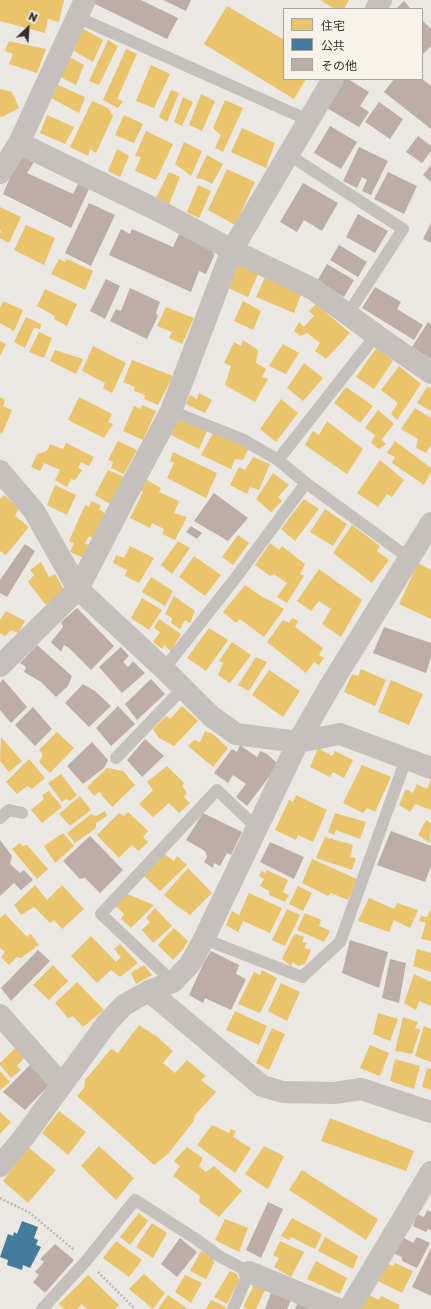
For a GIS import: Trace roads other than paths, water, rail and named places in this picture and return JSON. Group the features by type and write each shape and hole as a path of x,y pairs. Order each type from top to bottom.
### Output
{"street":[{"path":"0,173 19,143 81,8"},
{"path":"3,658 78,590 171,411 232,250 332,80"},
{"path":"19,143 163,213 232,250 313,289 431,373"},
{"path":"0,471 34,511 78,590 164,669 211,716 236,734 298,742 340,734 431,768"},
{"path":"0,1166 24,1137 107,1023 124,1005 149,991 173,982 190,964 204,939 298,742 330,686 423,542"},
{"path":"149,991 262,1086 283,1092 334,1093 361,1089 431,1112"},
{"path":"0,1015 62,1085"},
{"path":"349,1309 431,1172"},
{"path":"249,1272 338,1309"}],"lane":[{"path":"81,8 308,120"},
{"path":"289,155 403,229 348,314"},
{"path":"278,460 376,335"},
{"path":"171,411 242,440 278,460 306,483 423,542"},
{"path":"164,669 234,580 306,483"},
{"path":"116,758 183,688"},
{"path":"204,939 302,977 340,942 406,759"},
{"path":"173,982 101,914 217,790 257,828"},
{"path":"0,818 9,810 22,813"},
{"path":"42,1309 86,1261 135,1200 196,1239 219,1256 249,1272 233,1309"}]}
